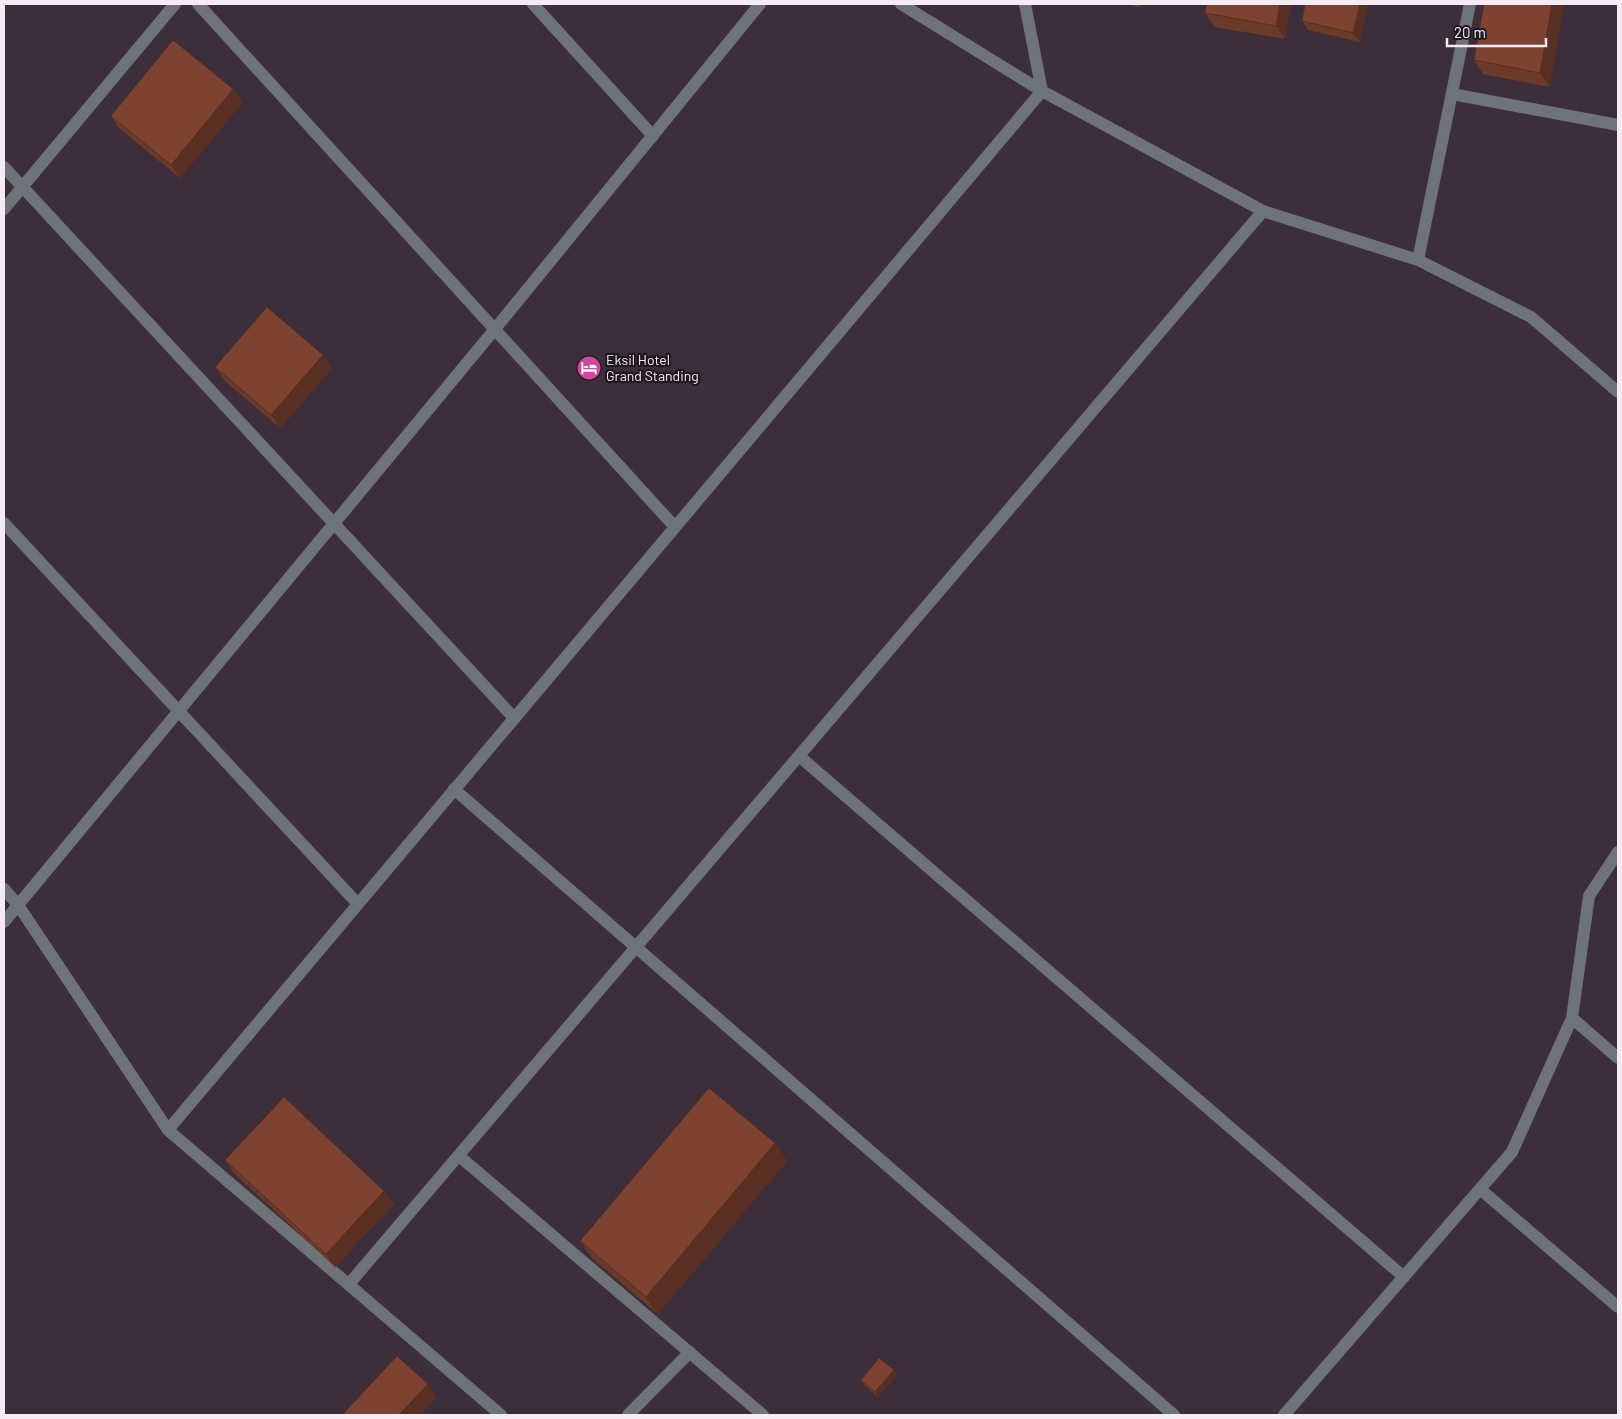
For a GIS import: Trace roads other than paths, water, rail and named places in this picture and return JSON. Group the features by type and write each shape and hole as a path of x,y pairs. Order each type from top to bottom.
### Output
{"street":[{"path":"4,209 175,4"},
{"path":"198,4 675,527"},
{"path":"532,4 653,136"},
{"path":"4,922 495,329 760,4"},
{"path":"901,4 1042,91 1263,211 1418,260 1531,316 1618,392"},
{"path":"1025,4 1042,91"},
{"path":"1418,260 1470,4"},
{"path":"168,1130 1042,91"},
{"path":"1452,94 1618,125"},
{"path":"4,167 514,718"},
{"path":"349,1284 1263,211"},
{"path":"4,523 358,904"},
{"path":"799,756 1404,1277"},
{"path":"454,789 1174,1415"},
{"path":"1284,1415 1512,1152 1572,1018 1589,896 1618,852"},
{"path":"4,889 18,905 168,1130 501,1415"},
{"path":"1572,1018 1618,1058"},
{"path":"459,1156 763,1415"},
{"path":"1480,1189 1618,1307"},
{"path":"628,1415 690,1352"}],"place":[{"name":"Eksil Hotel Grand Standing","path":"589,368"}]}
